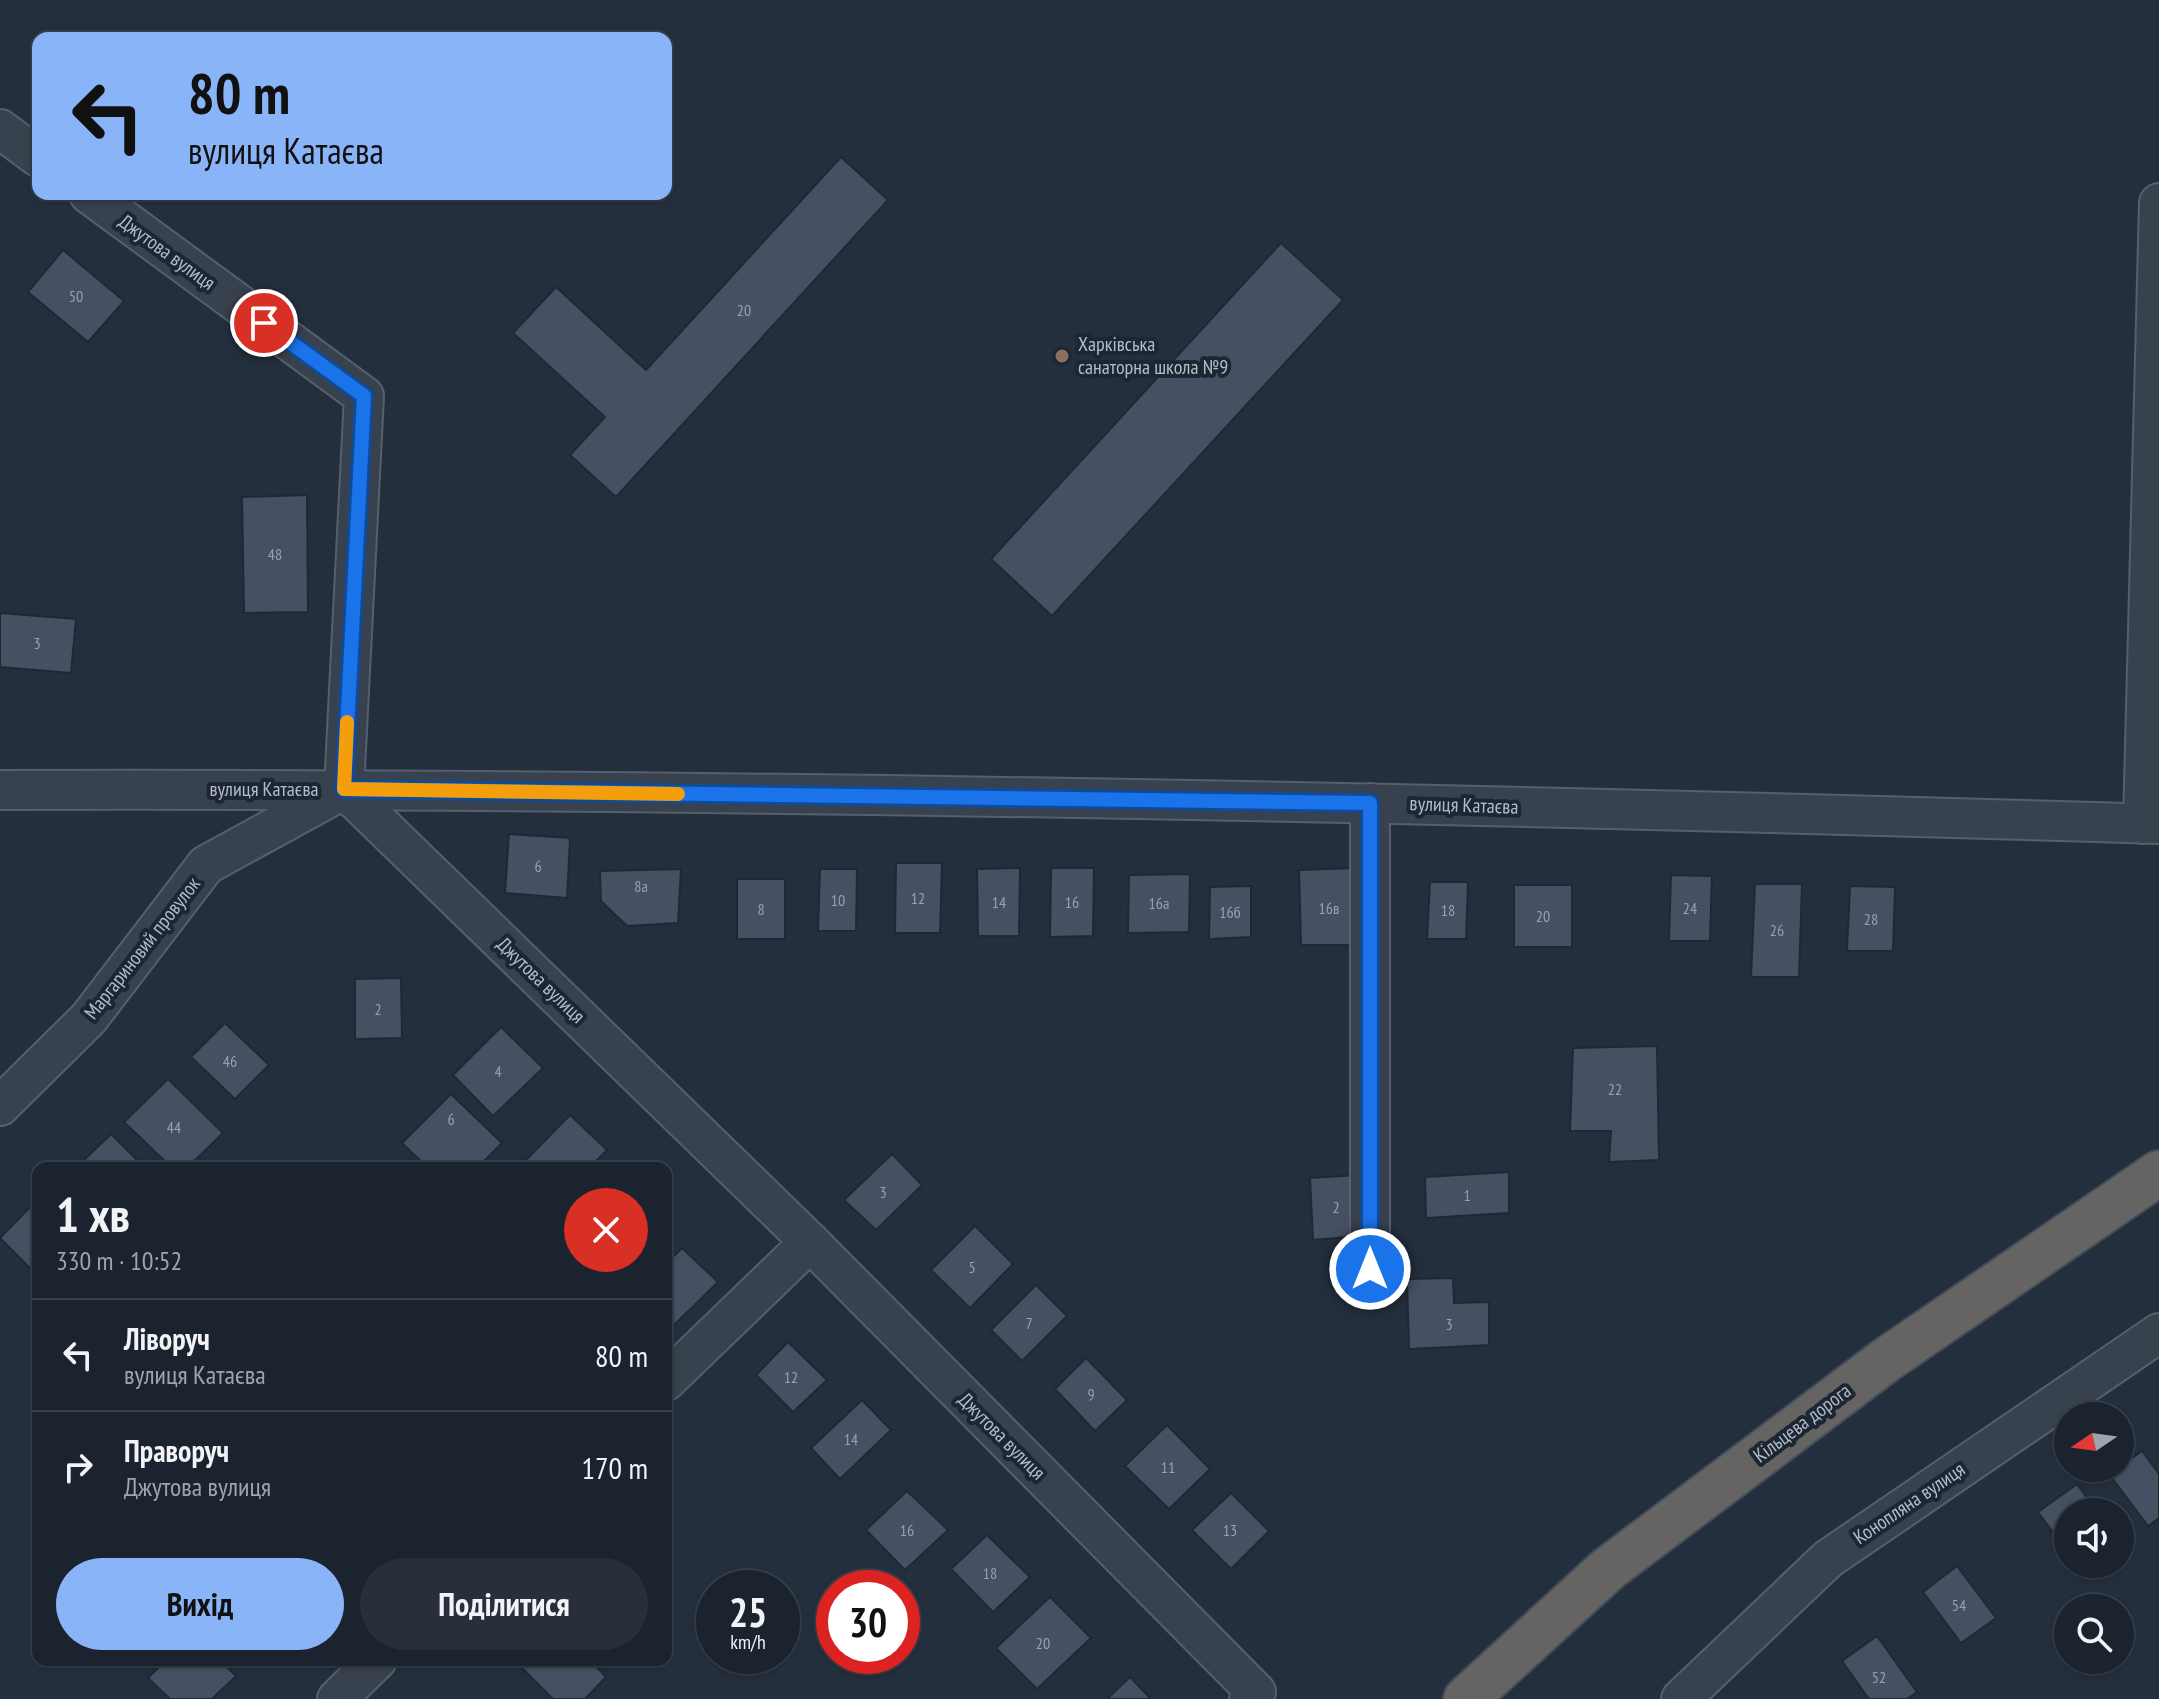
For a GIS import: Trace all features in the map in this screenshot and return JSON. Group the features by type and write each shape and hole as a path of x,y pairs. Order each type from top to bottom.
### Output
{"highway":[{"name":"Кільцева дорога","path":"1466,1699 1608,1569 1886,1360 2159,1173"}],"street":[{"path":"0,129 32,153"},
{"name":"Джутова вулиця","path":"97,200 364,396 344,789 810,1242 1252,1696"},
{"path":"2151,824 2159,203"},
{"name":"вулиця Катаєва","path":"0,790 344,789 1370,803 2151,824"},
{"name":"Маргариновий провулок","path":"0,1106 89,1018 206,865 344,789"},
{"path":"1370,803 1370,1269"},
{"path":"672,1375 810,1242"},
{"name":"Конопляна вулиця","path":"1681,1699 1828,1559 2159,1333"},
{"path":"337,1699 371,1666"}],"building":[{"path":"841,157 888,200 616,497 570,455 605,417 513,333 556,287 646,370"},
{"path":"1281,243 1343,300 1052,616 991,559"},
{"path":"63,250 124,301 88,342 28,292"},
{"path":"307,495 308,612 244,613 242,497"},
{"path":"0,613 76,619 71,673 0,667"},
{"path":"509,834 570,838 567,898 505,893"},
{"path":"896,863 942,863 940,933 895,933"},
{"path":"1020,868 1019,936 978,936 977,869"},
{"path":"1051,868 1094,868 1093,936 1050,937"},
{"path":"1357,868 1358,945 1301,945 1299,870"},
{"path":"681,869 678,923 627,926 601,901 600,871"},
{"path":"820,869 857,869 856,931 818,931"},
{"path":"1190,874 1189,932 1128,933 1129,875"},
{"path":"1671,875 1712,876 1710,941 1669,941"},
{"path":"737,879 785,879 785,939 737,939"},
{"path":"1430,882 1468,882 1466,939 1427,939"},
{"path":"1755,884 1802,884 1799,977 1751,977"},
{"path":"1514,885 1572,885 1572,947 1514,947"},
{"path":"1251,886 1251,937 1209,939 1210,887"},
{"path":"1850,886 1895,887 1893,951 1847,951"},
{"path":"401,978 402,1038 355,1039 355,979"},
{"path":"225,1023 269,1065 235,1099 191,1057"},
{"path":"501,1027 543,1068 493,1116 453,1075"},
{"path":"1657,1046 1659,1160 1609,1162 1611,1131 1570,1131 1573,1048"},
{"path":"168,1079 223,1133 193,1162 166,1162 124,1122"},
{"path":"451,1094 502,1143 483,1162 422,1162 402,1143"},
{"path":"570,1115 607,1150 595,1162 525,1161"},
{"path":"111,1134 139,1162 82,1162"},
{"path":"892,1154 922,1185 876,1230 844,1200"},
{"path":"1509,1172 1509,1213 1426,1218 1425,1177"},
{"path":"1358,1175 1361,1236 1313,1240 1310,1178"},
{"path":"32,1205 32,1270 0,1238"},
{"path":"975,1226 1013,1264 970,1308 931,1270"},
{"path":"682,1248 718,1282 672,1327 672,1258"},
{"path":"1453,1278 1454,1303 1489,1302 1489,1345 1409,1349 1407,1279"},
{"path":"1036,1285 1067,1316 1022,1361 991,1330"},
{"path":"788,1342 827,1380 793,1412 756,1375"},
{"path":"1086,1358 1127,1400 1095,1431 1055,1389"},
{"path":"862,1400 891,1430 840,1479 811,1448"},
{"path":"1167,1425 1210,1469 1169,1509 1125,1466"},
{"path":"2142,1451 2159,1474 2159,1518 2148,1526 2134,1507 2134,1498 2127,1498 2115,1482 2134,1482 2134,1457"},
{"path":"2077,1484 2087,1498 2058,1498"},
{"path":"907,1491 948,1530 905,1570 866,1530"},
{"path":"1231,1493 1269,1531 1231,1569 1192,1530"},
{"path":"2054,1501 2054,1534 2038,1512"},
{"path":"987,1535 1030,1577 993,1612 951,1569"},
{"path":"1957,1566 1996,1618 1961,1643 1923,1592"},
{"path":"1050,1597 1091,1638 1037,1689 996,1648"},
{"path":"1877,1636 1917,1692 1907,1699 1869,1699 1842,1661"},
{"path":"160,1666 226,1666 236,1676 212,1699 170,1699 148,1678"},
{"path":"520,1666 596,1666 606,1677 585,1699 553,1699"},
{"path":"1130,1677 1151,1699 1107,1699"}],"slow traffic":[{"path":"347,722 344,789 678,794"}],"place":[{"name":"Харківська санаторна школа №9","path":"1062,356"}],"route":[{"path":"264,323 364,396 344,789 1370,803 1370,1269"}]}
